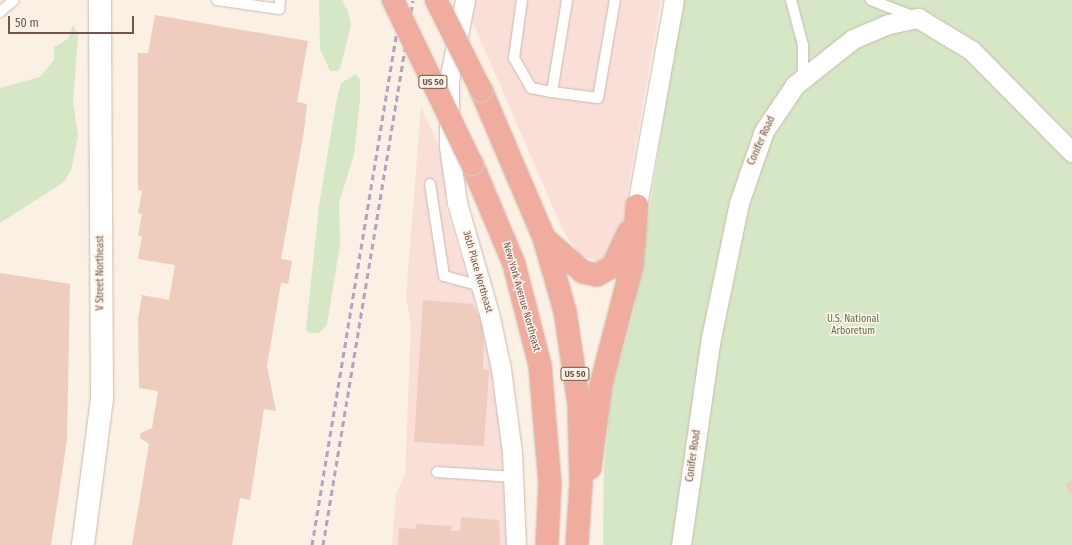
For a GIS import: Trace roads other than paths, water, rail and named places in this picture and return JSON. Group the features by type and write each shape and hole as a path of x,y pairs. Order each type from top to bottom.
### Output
{"highway":[{"name":"New York Avenue Northeast","path":"393,0 472,164 514,264 540,365 550,483 547,545"},
{"name":"US 50","path":"436,0 481,90 544,238 565,311 576,380 580,514 577,545"},
{"path":"544,238 583,272 600,275 609,270 622,251 637,206"},
{"path":"580,514 593,453 601,385 632,265 637,206"}],"street":[{"name":"V Street Northeast","path":"83,545 102,399 100,0"},
{"name":"36th Place Northeast","path":"465,0 449,81 449,146 457,203 482,286 504,390 514,477 516,545"},
{"path":"637,206 674,0"},
{"path":"918,18 971,50 1072,152"},
{"name":"Conifer Road","path":"682,545 711,338 739,203 764,131 786,96 803,79 857,37 889,24 918,18"}],"lane":[{"path":"0,12 14,0"},
{"path":"217,0 279,9 280,0"},
{"path":"522,0 514,58 531,88 598,98 615,0"},
{"path":"552,92 567,0"},
{"path":"791,0 803,44 803,79"},
{"path":"871,0 918,18"},
{"path":"430,184 444,276 482,286"},
{"path":"437,472 514,477"}],"railway":[{"path":"312,545 402,0"},
{"path":"323,545 413,0"}],"park label":[{"name":"U.S. National Arboretum","path":"853,324"}]}
